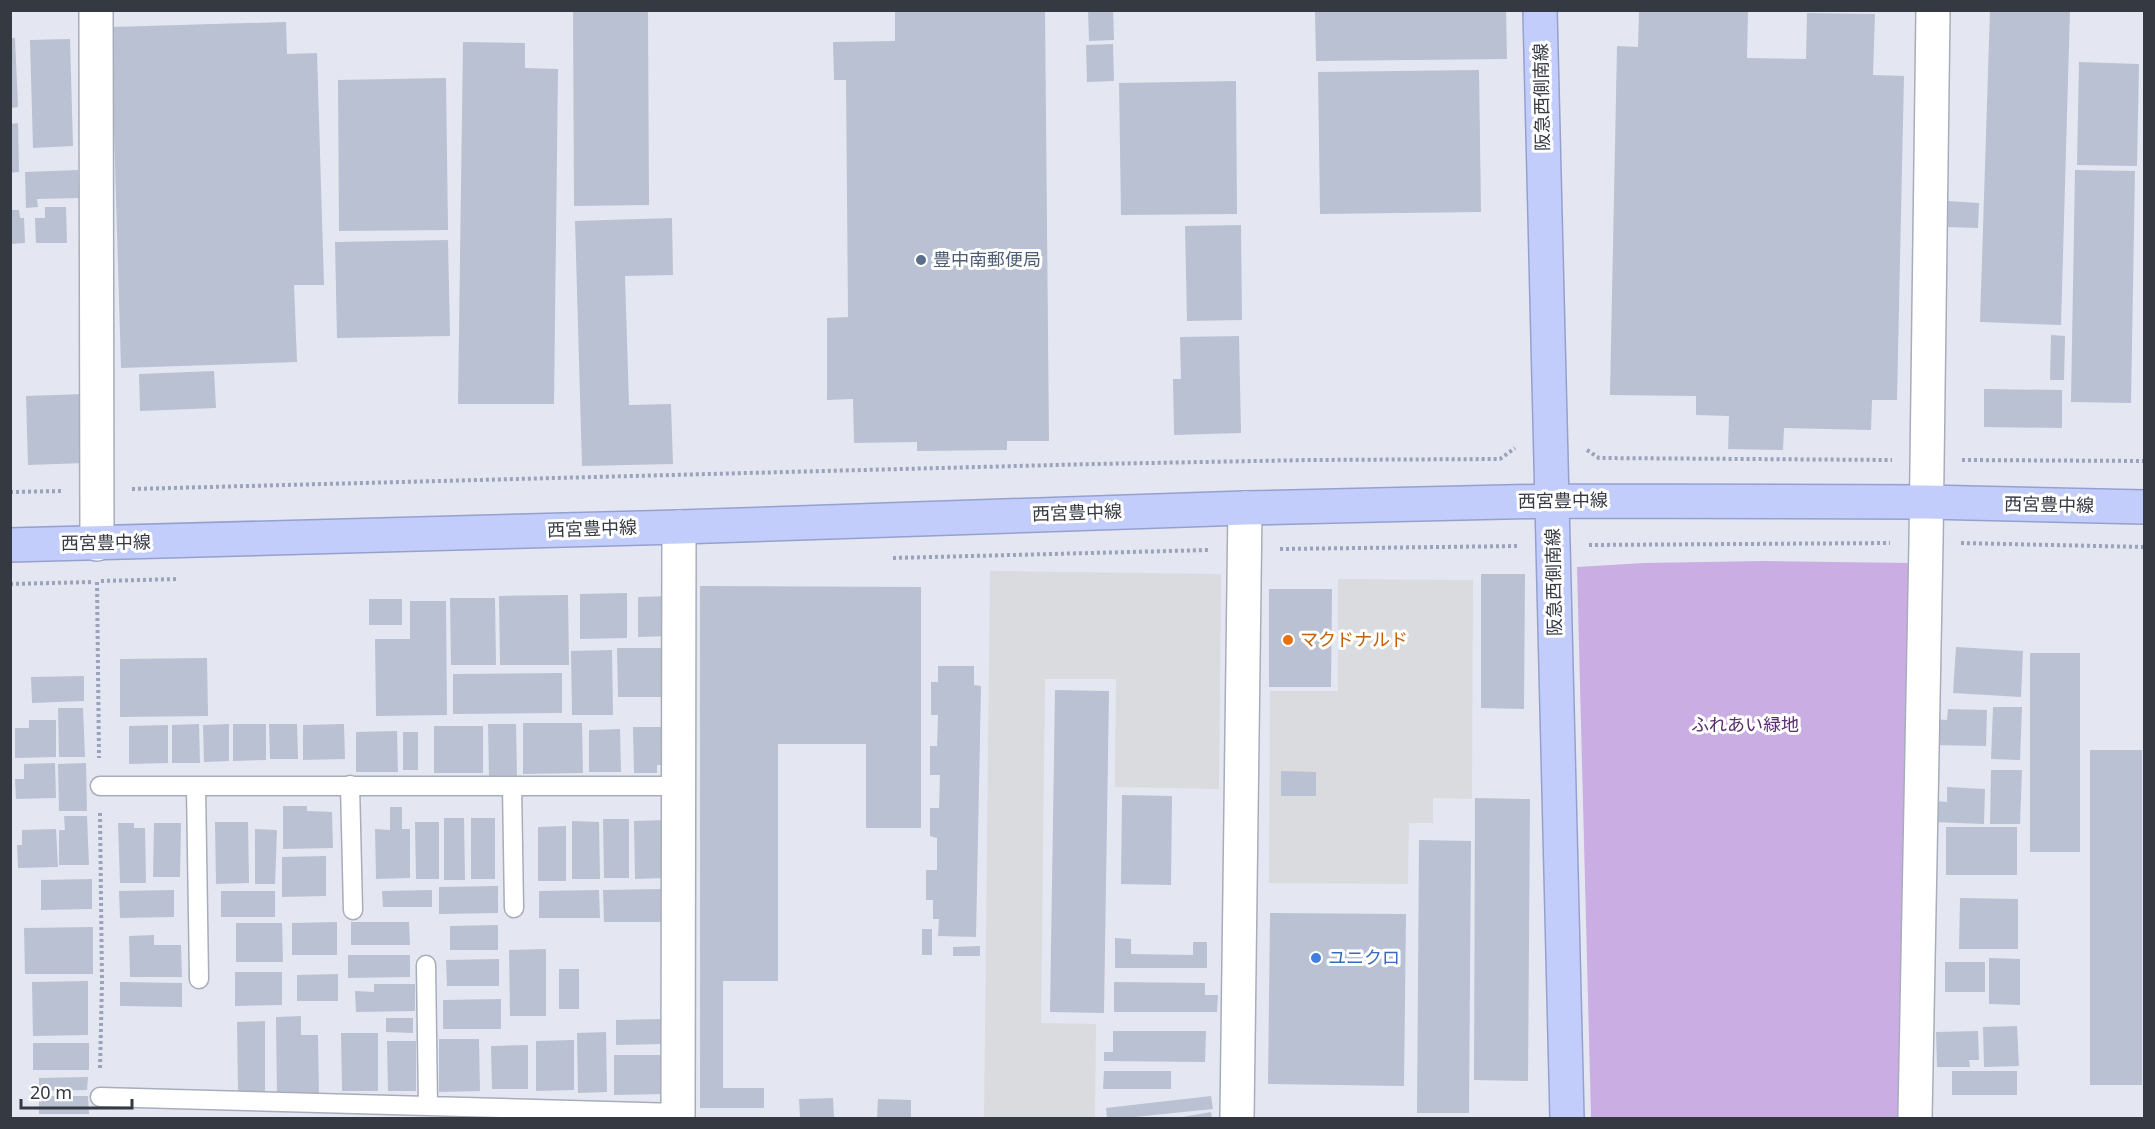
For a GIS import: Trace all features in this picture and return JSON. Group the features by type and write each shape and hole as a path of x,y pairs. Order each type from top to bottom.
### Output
{"main road":[{"name":"阪急西側南線","path":"1540,10 1567,1119"},
{"name":"西宮豊中線","path":"10,545 1552,501 1926,502 2145,507"}],"street":[{"path":"96,10 97,543"},
{"path":"1915,1119 1933,10"},
{"path":"1237,1119 1245,508"},
{"path":"678,1116 680,527"}],"lane":[{"path":"350,785 353,910"},
{"path":"100,786 678,786"},
{"path":"196,786 199,979"},
{"path":"512,786 514,908"},
{"path":"426,965 428,1106"},
{"path":"100,1097 678,1116"}],"path":[{"path":"10,492 1106,464 1500,459 1515,448 1578,444 1599,458 2145,461"},
{"path":"891,558 1244,549 1926,542 2145,548"},
{"path":"10,584 180,579"},
{"path":"97,582 102,982 100,1097"}],"green space":[{"name":"ふれあい緑地","path":"1764,561 1911,563 1902,1118 1591,1118 1577,567 1643,563"}],"shaded area":[{"path":"990,571 1221,574 1219,789 1115,787 1116,679 1045,679 1041,1023 1096,1024 1095,1118 984,1118"},
{"path":"1338,579 1473,580 1472,799 1433,798 1433,823 1409,823 1408,884 1269,883 1270,691 1338,691"}],"building":[{"path":"573,10 648,10 649,205 574,206"},
{"path":"895,10 1045,10 1049,441 1007,441 1007,450 917,451 917,442 854,443 853,399 827,400 827,318 848,317 846,80 834,80 833,42 895,41"},
{"path":"1088,10 1113,10 1114,40 1089,41"},
{"path":"1506,10 1507,59 1316,61 1315,11"},
{"path":"1639,10 1748,10 1747,58 1806,59 1807,13 1875,14 1873,75 1904,76 1897,400 1872,400 1871,430 1784,428 1783,450 1728,449 1729,416 1696,415 1696,396 1610,395 1617,46 1638,47"},
{"path":"1990,10 2070,10 2061,325 1980,322"},
{"path":"286,22 287,54 317,53 324,285 294,285 297,362 121,368 111,27"},
{"path":"10,38 15,38 18,107 10,108"},
{"path":"70,39 73,146 33,148 30,40"},
{"path":"463,42 525,43 525,68 558,69 554,404 458,404"},
{"path":"1113,44 1114,81 1087,82 1086,45"},
{"path":"2079,62 2139,64 2137,166 2077,165"},
{"path":"1479,70 1481,212 1320,214 1318,72"},
{"path":"446,78 448,230 339,231 338,80"},
{"path":"1236,81 1237,214 1121,215 1119,83"},
{"path":"18,123 19,172 10,173 10,124"},
{"path":"78,170 79,198 37,199 38,207 26,208 25,172"},
{"path":"2075,170 2135,171 2131,403 2071,402"},
{"path":"1948,201 1979,203 1978,228 1947,227"},
{"path":"45,207 66,207 67,243 36,243 35,218 45,218"},
{"path":"10,210 19,210 20,218 24,218 25,243 10,244"},
{"path":"672,218 673,275 625,276 629,405 671,404 673,464 582,466 575,221"},
{"path":"1241,225 1242,320 1187,321 1185,226"},
{"path":"448,240 450,336 337,338 335,242"},
{"path":"2051,335 2065,336 2064,380 2050,380"},
{"path":"1239,336 1241,433 1174,435 1173,379 1181,379 1180,337"},
{"path":"214,371 216,408 140,411 139,374"},
{"path":"1984,389 2062,390 2062,428 1984,427"},
{"path":"84,394 86,463 28,465 26,396"},
{"path":"1481,574 1525,574 1524,709 1481,708"},
{"path":"700,586 921,587 921,828 866,828 866,744 778,744 778,981 723,981 723,1088 764,1088 764,1108 700,1108"},
{"path":"1269,589 1332,589 1331,687 1269,687"},
{"path":"627,593 627,638 580,639 580,594"},
{"path":"568,595 569,665 500,665 499,596"},
{"path":"672,596 672,636 638,637 638,597"},
{"path":"450,598 495,598 496,665 451,665"},
{"path":"369,599 402,599 402,625 369,625"},
{"path":"410,601 446,601 447,715 376,716 375,639 410,639"},
{"path":"1956,647 2023,651 2021,697 1953,693"},
{"path":"617,648 666,648 667,697 618,697"},
{"path":"612,650 613,715 572,715 571,651"},
{"path":"2030,653 2080,653 2080,852 2030,852"},
{"path":"207,658 208,716 120,717 120,659"},
{"path":"938,666 974,666 974,685 981,686 976,937 938,936 939,919 933,919 933,900 926,900 926,870 937,870 937,838 930,836 930,808 939,808 940,775 930,775 930,746 937,746 938,715 931,715 931,682 938,682"},
{"path":"562,673 562,713 453,714 453,674"},
{"path":"84,676 84,701 32,703 31,677"},
{"path":"1055,690 1109,691 1104,1013 1050,1012"},
{"path":"1993,707 2022,707 2020,760 1991,759"},
{"path":"58,708 83,708 85,757 59,757"},
{"path":"1948,709 1987,710 1986,746 1932,745 1933,719 1947,720"},
{"path":"29,720 56,720 56,757 15,758 15,728 29,728"},
{"path":"523,723 582,723 583,773 523,774"},
{"path":"199,724 200,763 172,763 172,725"},
{"path":"229,724 229,761 204,762 203,725"},
{"path":"233,724 266,724 266,760 233,761"},
{"path":"269,724 297,724 298,759 270,759"},
{"path":"344,724 345,759 303,760 303,725"},
{"path":"488,724 516,724 517,777 489,778"},
{"path":"168,725 168,763 129,764 129,726"},
{"path":"434,726 483,726 483,773 434,773"},
{"path":"633,727 664,727 664,765 657,765 657,773 634,773"},
{"path":"620,729 621,772 589,772 589,730"},
{"path":"397,731 398,772 356,772 356,732"},
{"path":"403,732 418,732 418,770 403,770"},
{"path":"2090,750 2142,750 2142,1085 2090,1085"},
{"path":"55,763 56,798 16,799 15,779 24,779 24,764"},
{"path":"86,763 87,811 59,811 58,764"},
{"path":"1991,770 2022,770 2020,824 1990,824"},
{"path":"1281,771 1316,772 1316,796 1281,796"},
{"path":"1947,787 1985,789 1984,824 1933,822 1935,801 1947,802"},
{"path":"1122,795 1172,796 1171,885 1121,884"},
{"path":"1475,798 1530,799 1528,1081 1474,1080"},
{"path":"283,806 307,806 307,811 332,812 333,848 283,849"},
{"path":"390,807 402,807 402,829 410,829 410,878 376,879 375,829 390,830"},
{"path":"64,816 87,816 89,865 59,865 59,830 65,830"},
{"path":"444,818 464,818 465,880 444,880"},
{"path":"471,818 495,818 495,879 471,879"},
{"path":"603,819 629,819 629,878 604,878"},
{"path":"666,820 666,878 635,879 634,821"},
{"path":"572,821 599,822 600,879 572,879"},
{"path":"215,822 248,822 249,883 216,884"},
{"path":"415,822 439,822 439,879 416,879"},
{"path":"118,823 134,823 134,828 145,828 146,883 120,883"},
{"path":"154,823 181,823 180,877 153,877"},
{"path":"566,826 566,881 538,881 538,827"},
{"path":"1946,827 2017,827 2017,875 1946,875"},
{"path":"56,829 58,867 18,868 17,845 22,845 22,830"},
{"path":"255,829 277,830 275,884 255,884"},
{"path":"1419,840 1471,841 1469,1113 1417,1113"},
{"path":"326,856 326,896 282,897 282,857"},
{"path":"92,879 92,909 41,910 41,880"},
{"path":"498,886 498,913 439,914 439,887"},
{"path":"661,889 662,922 604,922 603,890"},
{"path":"174,890 174,917 120,918 119,891"},
{"path":"432,890 432,907 383,907 382,891"},
{"path":"599,890 600,918 539,918 539,891"},
{"path":"221,891 275,891 275,917 221,917"},
{"path":"1960,898 2018,899 2018,949 1959,949"},
{"path":"1270,913 1406,914 1404,1086 1268,1084"},
{"path":"337,922 337,955 292,955 292,923"},
{"path":"351,922 409,922 410,945 351,945"},
{"path":"236,923 282,923 283,962 236,962"},
{"path":"498,925 498,950 450,950 450,926"},
{"path":"93,927 93,974 25,974 24,928"},
{"path":"922,929 932,929 932,955 922,955"},
{"path":"154,935 154,945 181,945 182,977 130,977 129,936"},
{"path":"1115,938 1131,939 1131,954 1193,955 1193,942 1207,942 1207,968 1115,968"},
{"path":"980,946 980,956 953,956 953,947"},
{"path":"546,949 546,1016 510,1016 509,950"},
{"path":"348,955 410,955 410,977 348,978"},
{"path":"1989,958 2020,959 2020,1005 1989,1004"},
{"path":"499,959 499,986 447,986 446,960"},
{"path":"1945,962 1985,962 1985,992 1945,992"},
{"path":"559,969 579,969 579,1009 559,1009"},
{"path":"235,972 282,972 282,1005 235,1006"},
{"path":"338,974 338,1001 297,1001 297,975"},
{"path":"88,981 88,1035 33,1036 32,982"},
{"path":"120,982 182,983 182,1007 120,1006"},
{"path":"1114,982 1205,983 1205,995 1218,995 1217,1012 1114,1012"},
{"path":"374,984 415,984 415,1011 356,1012 355,991 374,992"},
{"path":"501,999 501,1029 443,1029 443,1000"},
{"path":"301,1016 301,1035 318,1035 319,1096 277,1097 276,1017"},
{"path":"386,1018 413,1018 413,1033 386,1032"},
{"path":"662,1019 662,1044 616,1045 616,1020"},
{"path":"265,1021 265,1092 238,1092 237,1022"},
{"path":"2017,1026 2019,1066 1984,1067 1983,1027"},
{"path":"1113,1031 1206,1031 1205,1062 1104,1061 1104,1052 1113,1052"},
{"path":"1978,1031 1979,1060 1969,1060 1970,1067 1937,1067 1936,1032"},
{"path":"606,1032 607,1092 578,1093 577,1033"},
{"path":"341,1033 378,1033 378,1091 342,1091"},
{"path":"439,1039 479,1039 480,1091 439,1092"},
{"path":"574,1040 574,1090 536,1091 536,1041"},
{"path":"387,1041 416,1041 416,1091 388,1091"},
{"path":"33,1043 89,1043 89,1070 33,1070"},
{"path":"528,1045 528,1089 492,1089 491,1046"},
{"path":"614,1055 666,1055 667,1094 614,1095"},
{"path":"1104,1071 1171,1071 1171,1089 1103,1089"},
{"path":"1952,1071 2017,1071 2017,1095 1952,1095"},
{"path":"88,1077 87,1090 39,1091 39,1078"},
{"path":"39,1096 88,1096 89,1114 39,1114"},
{"path":"1211,1096 1213,1109 1107,1118 1106,1108"},
{"path":"833,1098 834,1118 800,1118 799,1099"},
{"path":"878,1099 911,1100 911,1118 877,1118"},
{"path":"1211,1112 1212,1118 1182,1117"}],"place":[{"name":"豊中南郵便局","path":"921,260"},
{"name":"マクドナルド","path":"1288,640"},
{"name":"ユニクロ","path":"1316,958"}]}
